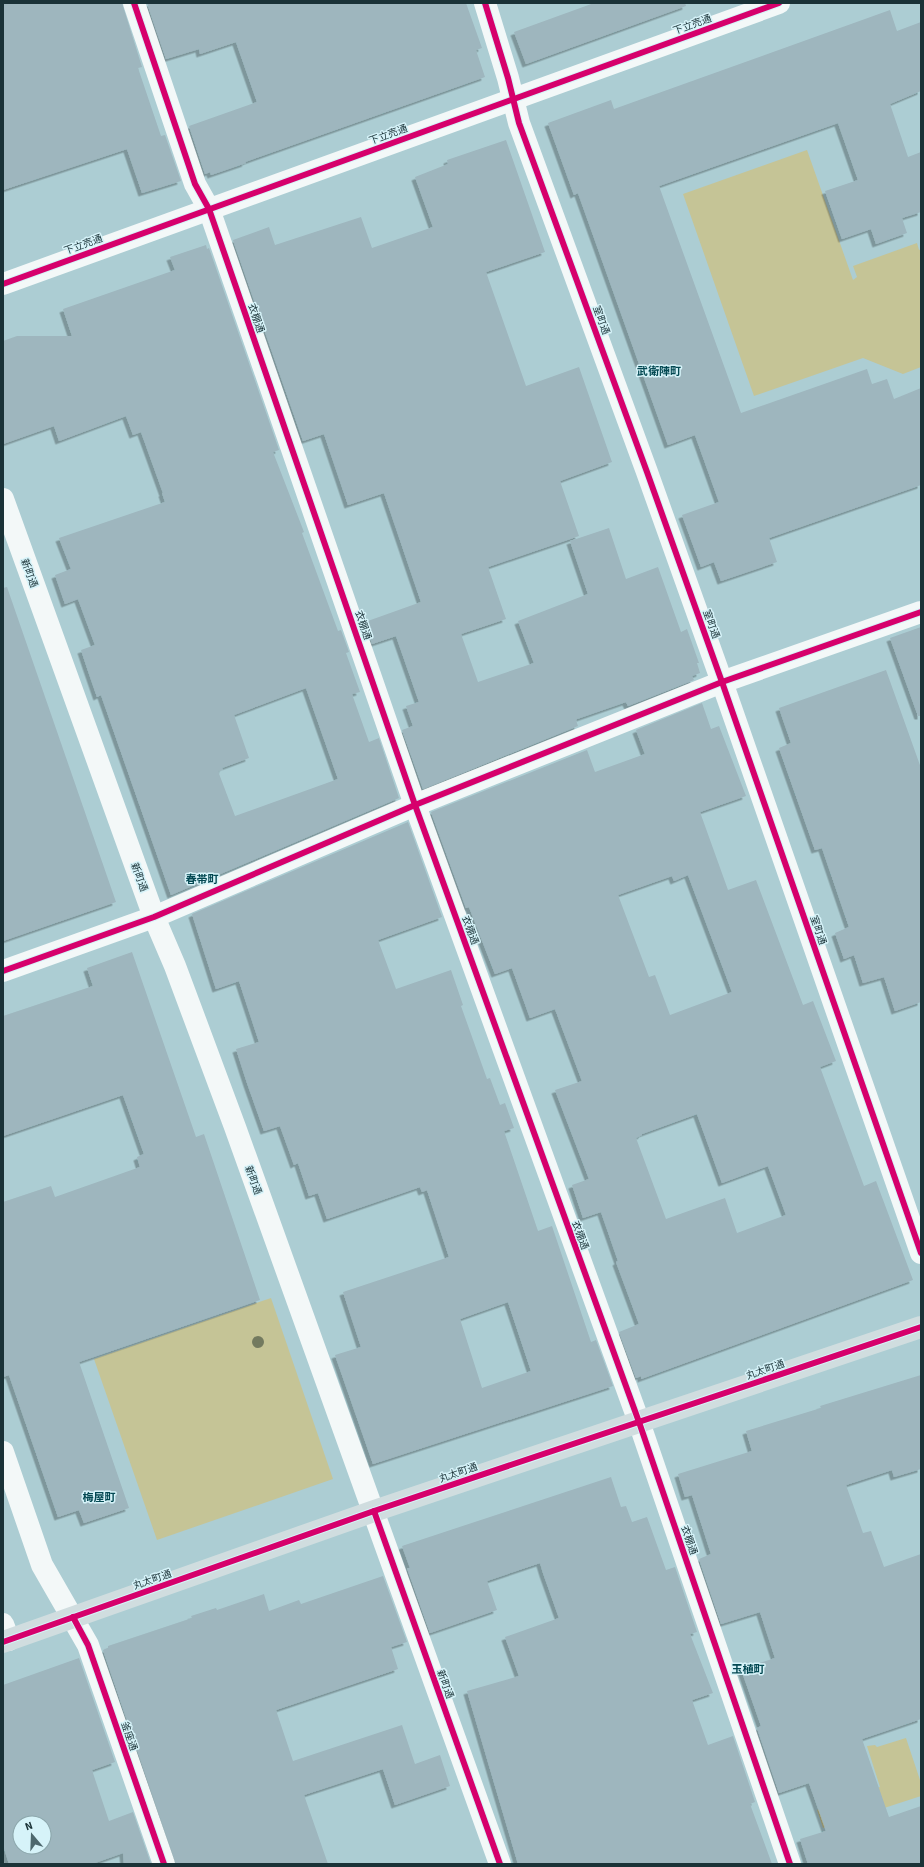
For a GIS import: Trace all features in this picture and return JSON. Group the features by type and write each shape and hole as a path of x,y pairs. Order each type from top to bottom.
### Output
{"main road":[{"name":"丸太町通","path":"4,1636 72,1617 374,1511 921,1327"}],"street":[{"name":"衣棚通","path":"134,3 195,184 209,209 415,805 639,1422 790,1864"},
{"name":"室町通","path":"485,3 519,123 722,682 921,1253"},
{"name":"下立売通","path":"3,284 779,3"},
{"name":"新町通","path":"3,499 154,917 175,966 235,1127 500,1864"},
{"path":"3,971 154,917 415,805 722,682 921,612"},
{"name":"釜座通","path":"3,1452 42,1565 88,1646 164,1864"}],"shaded area":[{"path":"807,150 853,280 857,277 853,266 917,243 919,250 921,249 921,367 903,374 863,358 754,396 683,194"},
{"path":"271,1298 333,1479 157,1540 94,1359"},
{"path":"906,1738 921,1783 921,1796 823,1828 817,1810 880,1787 867,1746 875,1745 877,1747"}],"building":[{"path":"3,3 122,3 142,67 138,68 161,136 165,135 181,181 142,193 127,149 3,190"},
{"path":"147,3 466,3 482,48 476,50 485,77 245,162 246,163 211,175 210,172 205,174 189,126 257,102 236,42 200,54 199,49 166,59"},
{"path":"594,3 685,3 686,6 526,64 514,32"},
{"path":"890,10 897,31 921,22 921,91 890,104 908,157 921,152 921,212 902,218 907,233 876,244 871,229 842,239 825,191 858,180 838,123 659,186 741,413 867,369 872,384 887,379 894,399 921,388 921,485 769,538 777,562 721,581 714,562 701,567 682,515 719,502 695,435 668,445 578,193 574,195 548,123 611,100 614,109"},
{"path":"506,140 545,252 486,272 526,386 579,367 612,462 560,481 579,536 488,567 506,619 461,634 478,682 534,663 518,621 588,594 570,541 609,528 626,579 658,567 681,632 687,629 699,663 697,663 700,673 692,676 694,680 628,706 626,702 577,719 578,726 423,789 402,730 413,726 406,706 419,702 396,636 372,644 365,622 421,602 384,493 348,505 324,434 303,441 233,240 269,227 275,245 361,217 372,248 433,227 415,177 448,164 447,160"},
{"path":"206,245 207,249 209,248 279,450 273,452 304,532 302,533 338,631 341,630 349,652 346,653 360,692 352,694 369,742 379,738 399,798 171,895 101,695 97,697 81,650 95,645 78,599 65,604 55,575 71,569 59,538 165,502 141,432 133,435 126,416 59,441 54,426 3,444 3,341 17,336 72,336 63,309 175,270 170,257","holes":["306,688 338,779 235,816 218,771 223,770 222,768 249,758 234,715"]},
{"path":"7,587 116,902 3,941 3,588"},
{"path":"921,627 921,716 918,716 890,638"},
{"path":"886,670 921,768 921,1002 895,1011 884,977 863,983 854,955 844,959 835,933 849,927 822,848 815,850 779,748 791,743 779,708"},
{"path":"702,703 711,729 719,726 746,796 700,812 728,890 756,880 803,1005 813,1001 836,1061 820,1067 864,1186 876,1181 913,1280 641,1379 641,1376 636,1378 619,1332 639,1324 616,1262 618,1261 601,1212 583,1218 572,1185 589,1179 555,1090 582,1081 555,1009 530,1018 512,968 495,974 469,907 466,908 431,812 587,750 595,772 645,754 636,730","holes":["688,875 732,992 670,1015 655,975 649,977 618,895 672,876 674,881","697,1114 722,1183 768,1166 786,1215 737,1233 725,1198 666,1219 636,1138 642,1134"]},
{"path":"408,822 442,917 378,940 396,989 451,970 463,1005 461,1006 487,1079 490,1078 500,1105 505,1103 514,1128 504,1131 538,1231 552,1226 591,1342 596,1340 613,1386 373,1464 335,1355 361,1347 343,1292 449,1257 427,1190 422,1192 420,1187 327,1219 318,1193 309,1196 298,1163 294,1165 280,1126 264,1131 236,1049 259,1042 239,981 216,989 192,914","holes":["508,1302 531,1371 482,1388 460,1319"]},
{"path":"132,952 196,1137 204,1134 260,1300 79,1362 129,1508 84,1523 79,1510 58,1517 9,1375 3,1377 3,1202 51,1186 55,1197 140,1167 137,1157 144,1154 123,1095 3,1136 3,1016 93,986 87,968"},
{"path":"921,1375 921,1469 894,1477 892,1470 846,1485 863,1533 871,1531 884,1567 921,1554 921,1719 862,1739 889,1817 921,1806 921,1864 808,1864 800,1839 826,1831 809,1783 779,1793 757,1728 761,1726 741,1669 775,1658 760,1612 721,1624 699,1559 711,1554 692,1495 685,1497 678,1474 752,1451 746,1431 821,1408 820,1406"},
{"path":"611,1477 621,1507 626,1506 632,1522 647,1517 666,1570 675,1567 697,1632 690,1634 713,1693 692,1700 708,1745 733,1736 755,1802 750,1804 772,1864 518,1864 467,1691 519,1676 505,1637 559,1618 540,1563 487,1581 497,1610 430,1633 407,1568 410,1568 402,1546"},
{"path":"383,1576 407,1642 391,1647 398,1669 276,1710 293,1761 402,1725 415,1764 440,1755 450,1786 395,1805 383,1769 304,1795 328,1864 176,1864 103,1650 108,1648 108,1646 192,1618 191,1616 216,1608 217,1610 264,1594 269,1611 299,1600 301,1604"},
{"path":"79,1658 115,1762 92,1770 109,1821 133,1812 151,1864 124,1864 123,1853 92,1864 9,1864 3,1845 3,1685"}],"cycle path":[{"path":"134,3 195,184 209,209 415,805 639,1422 790,1864"},
{"path":"485,3 508,78 519,123 722,682 921,1253"},
{"path":"3,284 779,3"},
{"path":"3,971 154,917 415,805 722,682 921,612"},
{"path":"3,1642 374,1511 921,1327"},
{"path":"374,1511 500,1864"},
{"path":"73,1617 88,1645 164,1864"}],"district":[{"name":"武衛陣町","path":"659,371"},
{"name":"春帯町","path":"202,879"},
{"name":"梅屋町","path":"99,1497"},
{"name":"玉植町","path":"748,1669"}]}
